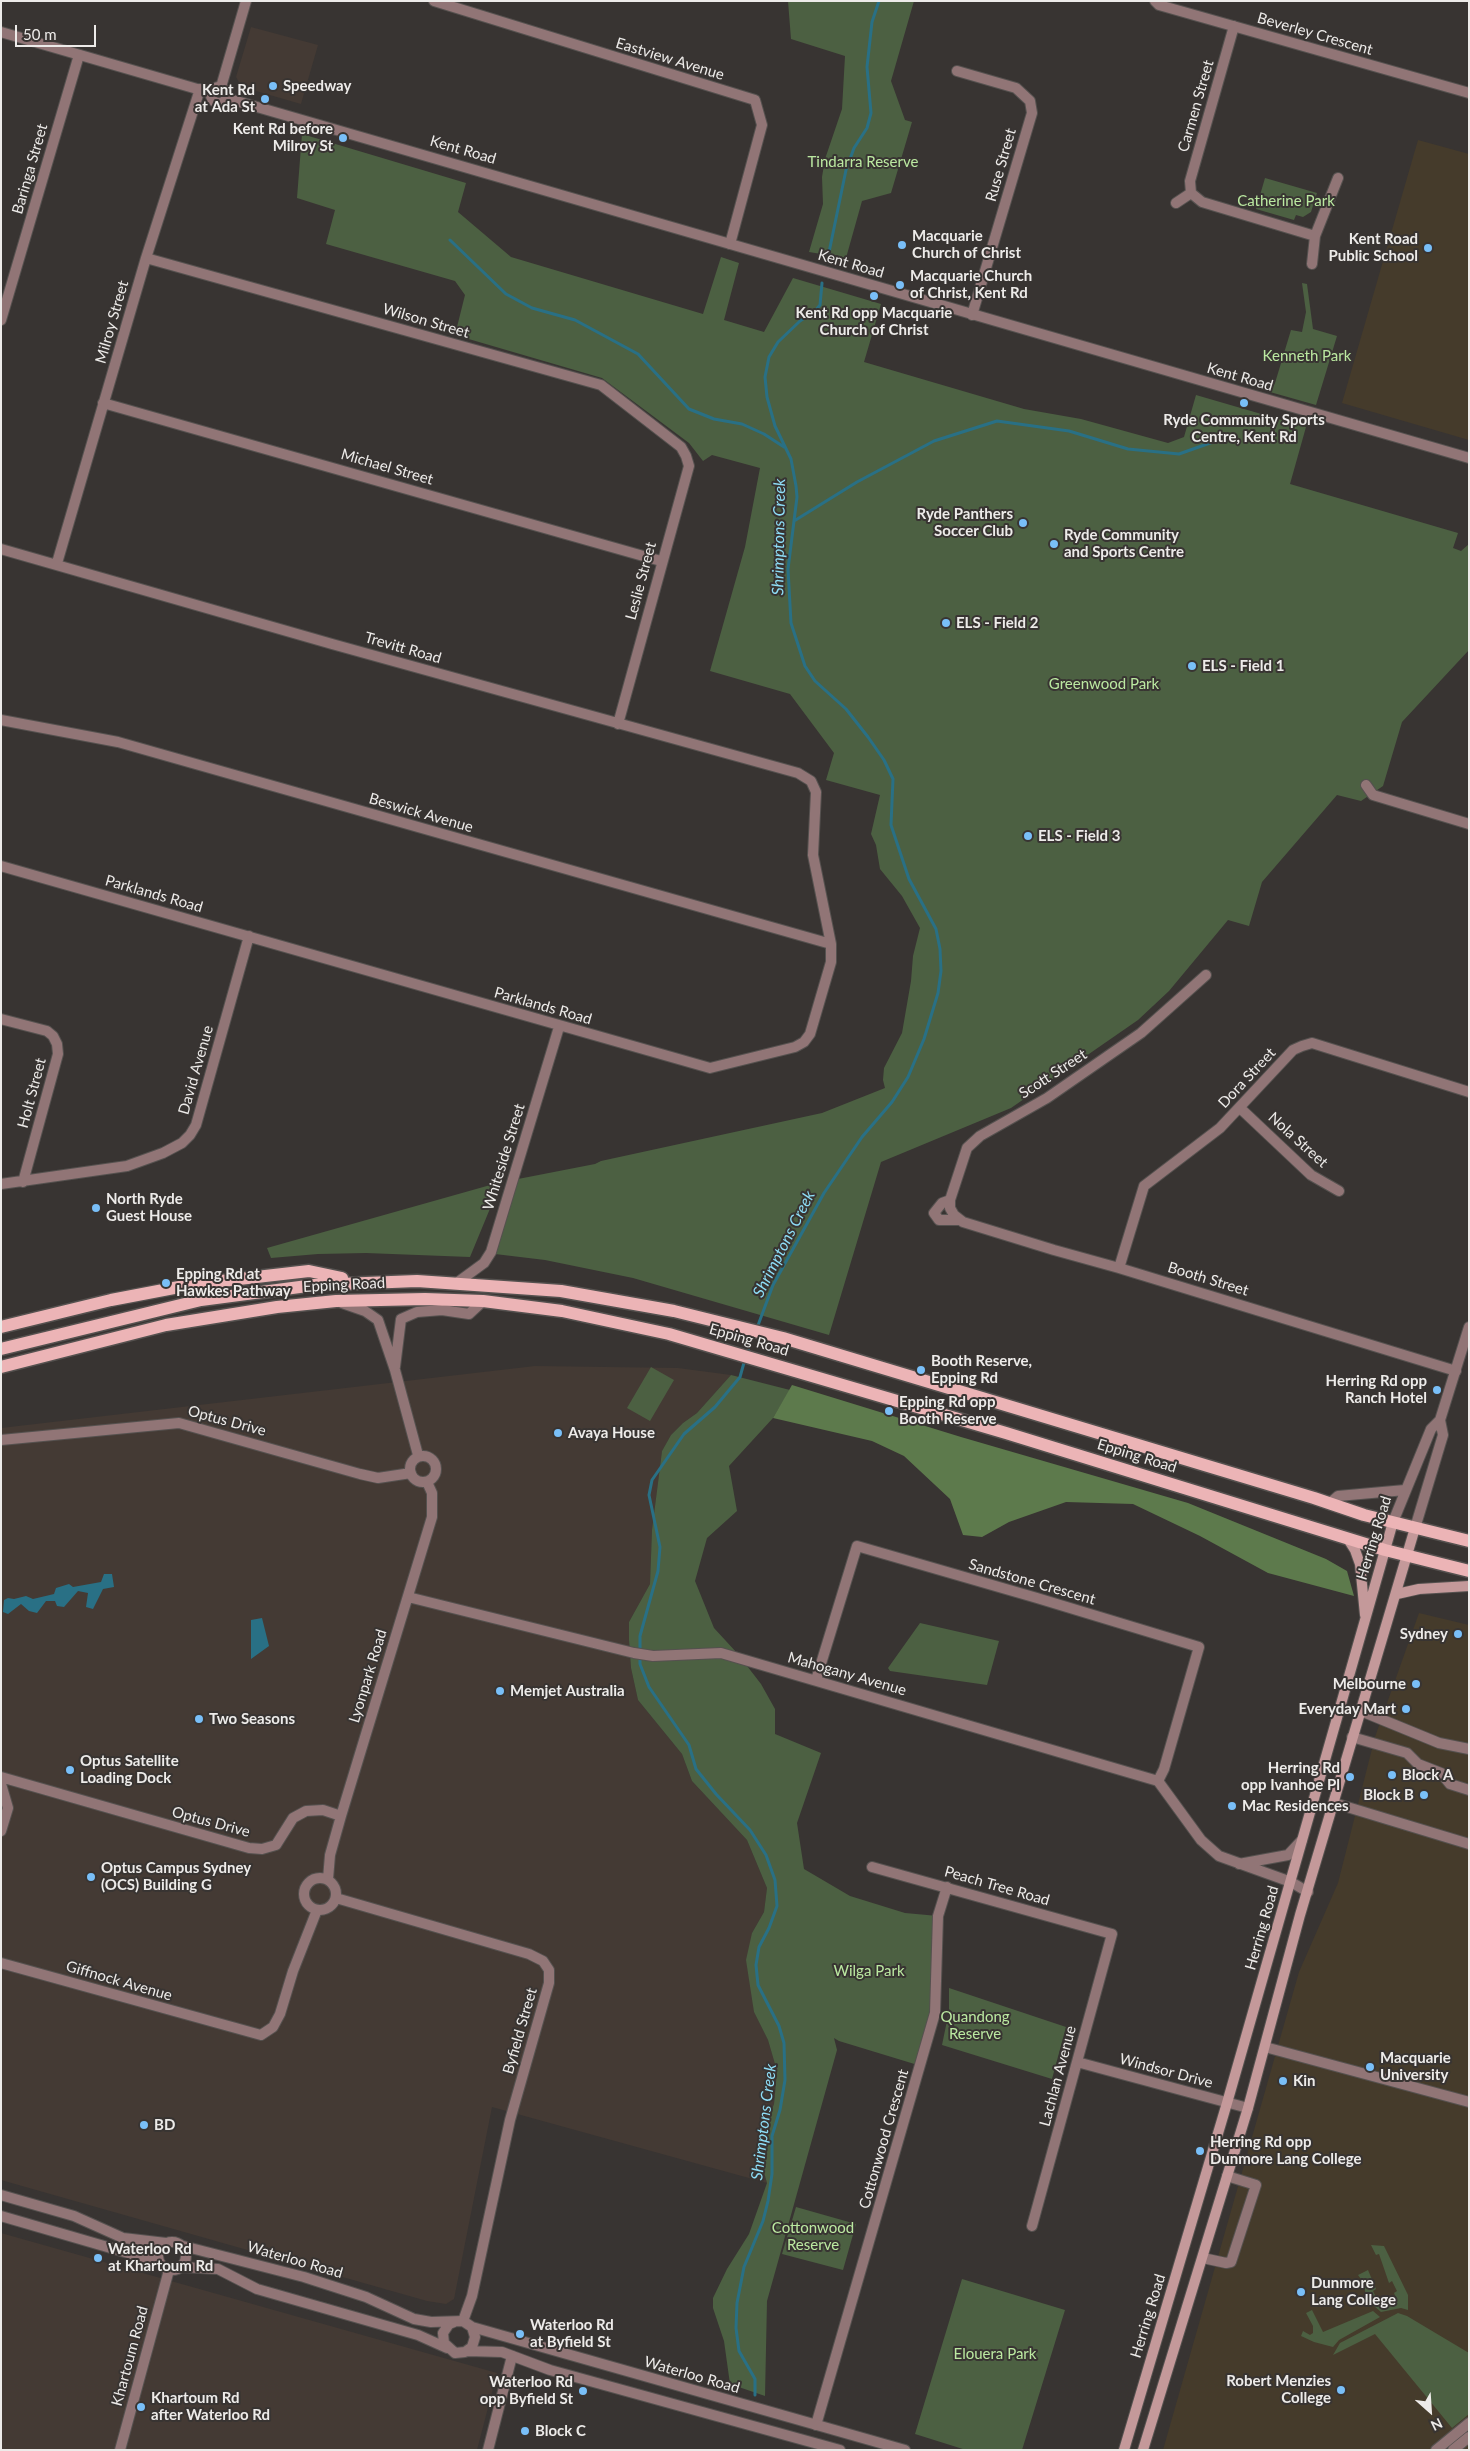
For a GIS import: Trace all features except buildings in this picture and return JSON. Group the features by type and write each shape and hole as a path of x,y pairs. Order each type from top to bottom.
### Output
{"main road":[{"path":"1,1327 151,1292 250,1276 309,1272 359,1281"},
{"name":"Epping Road","path":"1,1349 201,1300 269,1290 359,1281 458,1282 562,1291 712,1319 783,1338 1330,1503 1364,1515 1469,1541"},
{"name":"Epping Road","path":"1,1367 201,1318 336,1300 425,1299 483,1302 562,1310 606,1319 772,1363 1348,1539 1469,1571"},
{"path":"1,1374 49,1355"},
{"name":"Herring Road","path":"1124,2450 1304,1837 1393,1522"},
{"name":"Herring Road","path":"1143,2450 1248,2108 1352,1737 1397,1594 1415,1528"},
{"path":"1348,1539 1355,1550 1360,1564 1365,1618"},
{"path":"1397,1594 1419,1588 1469,1586"}],"street":[{"path":"221,88 246,1"},
{"name":"Eastview Avenue","path":"434,1 756,100 762,125 730,244"},
{"name":"Beverley Crescent","path":"1155,1 1159,5 1469,93"},
{"name":"Carmen Street","path":"1191,193 1190,181 1234,26"},
{"path":"1,32 211,93"},
{"name":"Baringa Street","path":"1,320 79,55"},
{"name":"Ruse Street","path":"958,72 1016,88 1030,101 1032,113 972,315"},
{"path":"216,88 221,88 226,92 226,98 221,102 216,102 212,99 211,93 216,88"},
{"name":"Milroy Street","path":"57,564 146,258 200,89"},
{"name":"Kent Road","path":"226,98 1469,458"},
{"path":"1312,264 1315,236 1338,178"},
{"path":"1176,203 1191,193 1202,202 1315,236"},
{"name":"Wilson Street","path":"146,258 601,385 681,448"},
{"name":"Michael Street","path":"103,403 662,560"},
{"name":"Leslie Street","path":"618,724 689,466 681,448"},
{"name":"Trevitt Road","path":"1,549 618,724 798,773"},
{"name":"Beswick Avenue","path":"1,720 118,742 831,944"},
{"name":"Parklands Road","path":"1,866 249,936 558,1027 710,1068 795,1047 804,1042 810,1034 831,962 831,944 813,855 816,792 812,781 798,773"},
{"path":"1366,785 1373,795 1469,824"},
{"name":"David Avenue","path":"1,1184 127,1166 163,1153 182,1143 190,1135 196,1124 249,936"},
{"name":"Scott Street","path":"950,1200 967,1148 980,1136 1047,1098 1141,1033 1206,975"},
{"name":"Holt Street","path":"1,1019 46,1032 53,1036 57,1044 58,1054 23,1182"},
{"name":"Whiteside Street","path":"458,1282 479,1269 489,1258 558,1027"},
{"name":"Dora Street","path":"1119,1268 1144,1186 1220,1128 1294,1050 1312,1043 1469,1092"},
{"name":"Nola Street","path":"1240,1108 1311,1175 1339,1191"},
{"path":"950,1200 950,1208 956,1217"},
{"name":"Booth Street","path":"950,1200 942,1203 934,1213 940,1220 956,1217 1054,1250 1456,1371"},
{"path":"336,1300 365,1311 378,1320 395,1370 418,1455"},
{"path":"395,1370 401,1319 417,1312 442,1310 469,1314 483,1302"},
{"name":"Herring Road","path":"1393,1522 1431,1430 1440,1420 1469,1327"},
{"name":"Herring Road","path":"1415,1528 1443,1436 1440,1420"},
{"name":"Optus Drive","path":"1,1440 179,1422 378,1478 411,1473"},
{"path":"418,1455 430,1458 436,1465 436,1475 427,1482 415,1479 411,1473 411,1464 418,1455"},
{"name":"Lyonpark Road","path":"328,1879 330,1855 341,1816 432,1517 432,1493 427,1482"},
{"path":"1330,1503 1338,1496 1405,1490"},
{"name":"Sandstone Crescent","path":"816,1680 857,1546 1037,1598 1199,1647 1164,1769 1158,1781"},
{"name":"Mahogany Avenue","path":"408,1597 596,1642 634,1653 653,1656 721,1653 1158,1781"},
{"path":"1360,1711 1439,1743 1469,1749"},
{"path":"1352,1737 1407,1753 1418,1764 1441,1774 1450,1784 1469,1790"},
{"name":"Optus Drive","path":"1,1777 249,1848 262,1849 276,1845 293,1818 306,1811 323,1810 341,1816"},
{"path":"1158,1781 1201,1840 1219,1856 1290,1882 1308,1892"},
{"path":"1,1784 8,1808 1,1830"},
{"path":"1334,1803 1469,1844"},
{"path":"1238,1864 1288,1855 1304,1837"},
{"name":"Peach Tree Road","path":"872,1867 1112,1934"},
{"path":"317,1878 328,1879 336,1888 336,1898 326,1909 317,1910 307,1904 305,1888 308,1883 317,1878"},
{"name":"Cottonwood Crescent","path":"816,2425 936,2013 938,1916 947,1887"},
{"name":"Byfield Street","path":"336,1898 529,1954 542,1961 549,1970 546,1996 510,2120 472,2296 458,2321"},
{"name":"Giffnock Avenue","path":"1,1963 261,2035 272,2027 280,2014 293,1972 317,1910"},
{"name":"Lachlan Avenue","path":"1032,2226 1112,1934"},
{"path":"1265,2047 1469,2102"},
{"name":"Windsor Drive","path":"1077,2062 1248,2108"},
{"path":"1203,2258 1226,2263 1231,2262 1256,2185 1227,2176"},
{"path":"1,2195 74,2216 124,2238 166,2243 176,2242 183,2246 187,2256 181,2267"},
{"path":"1,2216 159,2262 169,2270 181,2267 218,2269 257,2289 418,2335 455,2353 490,2350 550,2370 840,2450"},
{"path":"159,2262 158,2253 166,2243"},
{"name":"Waterloo Road","path":"183,2246 304,2277 366,2297 414,2319 431,2322 458,2321"},
{"name":"Khartoum Road","path":"120,2450 169,2270"},
{"path":"447,2348 444,2343 443,2333 449,2324 458,2321 472,2327 476,2337 468,2351"},
{"name":"Waterloo Road","path":"472,2327 905,2450"},
{"path":"488,2450 512,2356"},
{"path":"1436,2450 1469,2423"},
{"path":"1453,2450 1469,2437"}],"shaded area":[{"path":"251,27 318,45 301,104 242,87 236,77"},
{"name":"Kent Road Public School","path":"1418,140 1469,154 1469,440 1342,403"},
{"path":"535,1366 678,1368 731,1375 697,1413 671,1435 662,1451 652,1530 650,1584 629,1622 629,1640 631,1668 638,1700 682,1754 692,1781 747,1840 767,1888 764,1912 752,1933 754,2012 768,2040 777,2071 774,2104 758,2147 767,2183 492,2107 454,2299 446,2304 427,2301 1,2180 1,1428"},
{"name":"Macquarie University","path":"1419,1613 1469,1625 1469,2450 1163,2450 1299,1972 1338,1883 1375,1737"},
{"path":"1,2233 497,2373 477,2450 1,2450"}],"green space":[{"name":"Tindarra Reserve","path":"788,1 914,1 891,81 905,120 912,122 891,193 862,201 846,258 809,252 823,204 822,177 825,159 842,109 845,56 791,39"},
{"name":"Greenwood Park","path":"302,134 466,183 458,212 511,257 703,314 721,257 739,263 724,320 764,332 793,278 881,304 864,362 1024,409 1081,419 1168,443 1184,437 1196,395 1306,427 1290,484 1458,533 1453,548 1461,551 1469,544 1469,650 1402,722 1383,786 1361,801 1337,795 1262,882 1249,926 1228,920 1169,991 1138,1020 1011,1108 881,1162 829,1335 633,1278 545,1260 495,1254 518,1179 595,1164 601,1161 822,1113 885,1088 883,1080 884,1068 902,1033 911,981 913,956 920,928 902,896 880,869 876,845 871,834 880,795 826,780 834,753 790,694 710,671 745,547 760,468 712,455 703,461 689,443 602,378 455,335 465,295 455,281 326,244 335,210 297,198"},
{"name":"Catherine Park","path":"1265,178 1317,193 1311,212 1303,217 1296,215 1294,220 1256,209"},
{"name":"Kenneth Park","path":"1302,283 1307,284 1313,329 1337,336 1316,405 1270,392 1275,383 1291,330 1302,332 1306,312"},
{"path":"501,1182 470,1257 366,1253 318,1254 271,1258 267,1248"},
{"path":"651,1367 674,1380 650,1421 627,1408"},
{"name":"Wilga Park","path":"731,1375 790,1390 773,1418 729,1466 737,1511 707,1538 695,1581 714,1628 737,1653 761,1684 775,1709 775,1734 821,1753 797,1823 804,1869 850,1896 905,1913 938,1916 935,2013 921,2066 834,2038 837,2050 767,2301 765,2396 730,2384 724,2341 713,2308 713,2298 727,2269 749,2234 767,2183 757,2147 774,2104 777,2071 768,2040 754,2012 746,1960 752,1933 764,1912 767,1888 747,1840 692,1781 682,1754 638,1700 631,1668 629,1640 629,1622 650,1584 652,1530 662,1451 671,1435 697,1413"},
{"path":"792,1385 961,1437 1188,1503 1326,1559 1347,1571 1354,1596 1268,1573 1200,1536 1133,1504 1066,1502 1009,1522 982,1537 963,1535 950,1499 904,1456 872,1441 773,1418"},
{"path":"920,1623 999,1641 987,1685 890,1671 888,1668"},
{"name":"Quandong Reserve","path":"949,1988 1066,2027 1052,2079 942,2045 949,2011"},
{"name":"Cottonwood Reserve","path":"796,2207 856,2224 843,2270 782,2254"},
{"path":"1371,2245 1384,2246 1408,2295 1408,2310 1401,2308 1381,2312 1367,2300 1363,2282 1358,2275 1368,2270 1376,2289 1373,2291 1378,2301 1381,2300 1384,2304 1396,2298 1394,2293 1397,2291 1392,2281 1389,2283 1379,2254 1376,2255"},
{"name":"Elouera Park","path":"962,2279 1065,2310 1022,2450 966,2450 915,2434"},
{"path":"1312,2310 1323,2332 1373,2311 1380,2317 1339,2340 1333,2347 1301,2336 1303,2331 1310,2335 1313,2333 1313,2326 1306,2313"},
{"path":"1398,2313 1407,2316 1469,2353 1469,2414 1452,2428 1375,2334 1333,2355 1340,2343"}],"water":[{"path":"104,1574 112,1574 114,1587 103,1589 93,1609 86,1607 88,1593 78,1591 64,1607 57,1606 55,1601 46,1601 37,1613 29,1611 21,1604 8,1614 3,1612 4,1600 8,1598 14,1599 26,1596 33,1599 54,1594 56,1588 69,1584 73,1587 101,1582"},
{"path":"262,1618 269,1646 251,1659 251,1620"}],"waterway":[{"name":"Shrimptons Creek","path":"827,262 846,170 854,148 867,128 871,113 867,67 872,22 879,1"},
{"path":"450,240 506,294 532,308 575,320 638,354 689,409 714,419 742,424 764,434 784,447"},
{"name":"Shrimptons Creek","path":"757,1328 773,1285 824,1193 862,1137 892,1102 908,1077 924,1039 938,993 941,971 940,949 936,929 909,879 891,825 893,779 884,760 868,737 846,709 815,681 805,666 791,623 788,569 797,497 796,486 791,459 775,426 767,397 765,377 769,357 778,342 820,305 822,283"},
{"path":"794,521 857,482 934,441 997,421 1069,431 1128,449 1179,454 1227,437"},
{"name":"Shrimptons Creek","path":"747,1353 754,1333"},
{"name":"Shrimptons Creek","path":"745,1359 740,1377 715,1407 684,1434 652,1480 649,1495 660,1547 658,1571 640,1636 640,1664 649,1687 689,1745 696,1769 716,1794 750,1830 766,1855 775,1880 777,1906 769,1928 759,1947 756,1965 758,1985 779,2026 784,2043 785,2080 780,2110 772,2136 772,2174 768,2201 763,2221 744,2267 737,2303 736,2328 739,2351 755,2379 755,2395"}],"place":[{"name":"Speedway","path":"273,86"},
{"name":"Kent Rd at Ada St","path":"265,99"},
{"name":"Kent Rd before Milroy St","path":"343,138"},
{"name":"Macquarie Church of Christ","path":"902,245"},
{"name":"Kent Road Public School","path":"1428,248"},
{"name":"Macquarie Church of Christ, Kent Rd","path":"900,285"},
{"name":"Kent Rd opp Macquarie Church of Christ","path":"874,296"},
{"name":"Ryde Community Sports Centre, Kent Rd","path":"1244,403"},
{"name":"Ryde Panthers Soccer Club","path":"1023,523"},
{"name":"Ryde Community and Sports Centre","path":"1054,544"},
{"name":"ELS - Field 2","path":"946,623"},
{"name":"ELS - Field 1","path":"1192,666"},
{"name":"ELS - Field 3","path":"1028,836"},
{"name":"North Ryde Guest House","path":"96,1208"},
{"name":"Epping Rd at Hawkes Pathway","path":"166,1283"},
{"name":"Booth Reserve, Epping Rd","path":"921,1370"},
{"name":"Herring Rd opp Ranch Hotel","path":"1437,1390"},
{"name":"Epping Rd opp Booth Reserve","path":"889,1411"},
{"name":"Avaya House","path":"558,1433"},
{"name":"Sydney","path":"1458,1634"},
{"name":"Melbourne","path":"1416,1684"},
{"name":"Memjet Australia","path":"500,1691"},
{"name":"Everyday Mart","path":"1406,1709"},
{"name":"Two Seasons","path":"199,1719"},
{"name":"Optus Satellite Loading Dock","path":"70,1770"},
{"name":"Block A","path":"1392,1775"},
{"name":"Herring Rd opp Ivanhoe Pl","path":"1350,1777"},
{"name":"Block B","path":"1424,1795"},
{"name":"Mac Residences","path":"1232,1806"},
{"name":"Optus Campus Sydney (OCS) Building G","path":"91,1877"},
{"name":"Macquarie University","path":"1370,2067"},
{"name":"Kin","path":"1283,2081"},
{"name":"BD","path":"144,2125"},
{"name":"Herring Rd opp Dunmore Lang College","path":"1200,2151"},
{"name":"Waterloo Rd at Khartoum Rd","path":"98,2258"},
{"name":"Dunmore Lang College","path":"1301,2292"},
{"name":"Waterloo Rd at Byfield St","path":"520,2334"},
{"name":"Robert Menzies College","path":"1341,2390"},
{"name":"Waterloo Rd opp Byfield St","path":"583,2391"},
{"name":"Khartoum Rd after Waterloo Rd","path":"141,2407"},
{"name":"Block C","path":"525,2431"}]}
